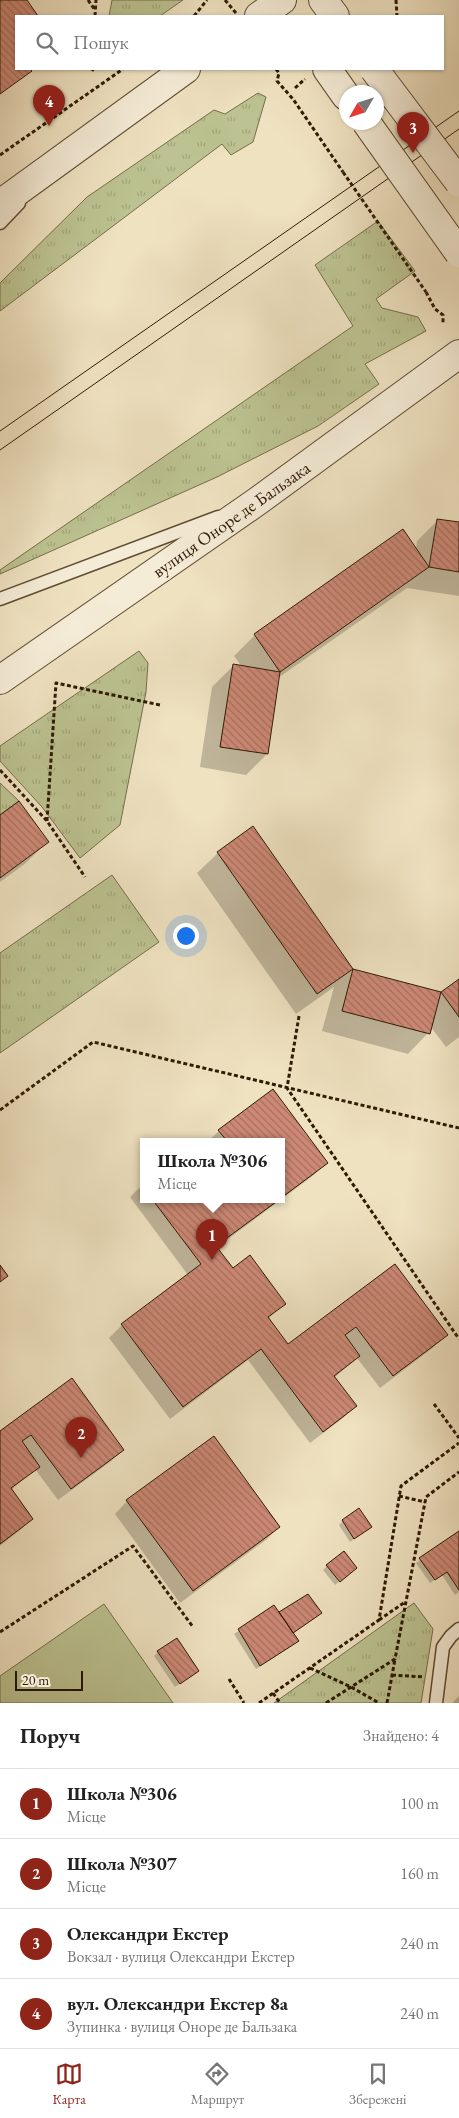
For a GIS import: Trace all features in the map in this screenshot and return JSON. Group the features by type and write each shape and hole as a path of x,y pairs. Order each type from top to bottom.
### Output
{"street":[{"path":"323,0 334,15"},
{"path":"0,204 185,70"},
{"path":"328,70 339,86"},
{"path":"375,70 459,182"},
{"path":"372,130 459,253"},
{"name":"вулиця Оноре де Бальзака","path":"0,680 255,503 459,354"}],"lane":[{"path":"0,223 62,158"},
{"path":"0,599 255,503"},
{"path":"436,1703 443,1647 459,1629"}],"path":[{"path":"88,0 95,11"},
{"path":"95,15 96,0"},
{"path":"195,15 207,0"},
{"path":"225,0 237,15"},
{"path":"396,0 397,15"},
{"path":"0,155 122,70"},
{"path":"277,70 279,73 277,81 293,99 436,309 443,315 443,324"},
{"path":"47,821 56,683 160,705"},
{"path":"0,770 47,821 86,877"},
{"path":"299,1016 287,1088 459,1339"},
{"path":"0,1110 93,1042 459,1128"},
{"path":"434,1404 459,1438"},
{"path":"379,1620 401,1486 459,1443"},
{"path":"387,1703 426,1497 459,1472"},
{"path":"399,1496 425,1502"},
{"path":"0,1632 133,1546 193,1627"},
{"path":"259,1703 406,1602"},
{"path":"326,1703 395,1659"},
{"path":"309,1668 351,1687 379,1703"},
{"path":"228,1679 244,1703"},
{"path":"273,1693 280,1703"}],"green space":[{"path":"112,0 183,0 161,15 109,15"},
{"path":"258,93 266,97 253,142 231,155 222,144 0,311 0,283 87,197 214,110 225,114"},
{"path":"378,221 415,271 376,299 382,308 418,317 426,331 365,364 379,384 318,426 217,477 0,574 0,570 353,326 315,265"},
{"path":"139,651 148,663 146,692 120,825 80,858 42,807 0,761 0,746"},
{"path":"0,783 19,801 0,815"},
{"path":"112,875 159,942 0,1053 0,953"},
{"path":"414,1603 433,1629 421,1703 274,1703"},
{"path":"104,1604 173,1703 0,1703 0,1676"}],"building":[{"path":"0,0 27,0 37,15 15,15 15,70 32,71 0,94"},
{"path":"437,519 459,522 459,572 429,567"},
{"path":"403,529 429,567 280,672 254,634"},
{"path":"233,664 280,672 268,754 220,747"},
{"path":"19,801 49,842 0,878 0,815"},
{"path":"253,826 353,969 317,994 217,852"},
{"path":"353,969 441,992 430,1034 342,1011"},
{"path":"459,979 459,1017 441,992"},
{"path":"273,1089 328,1163 285,1195 285,1138 225,1138 218,1130"},
{"path":"155,1203 275,1203 216,1246 233,1268 250,1255 286,1304 268,1317 288,1344 395,1264 448,1335 393,1376 356,1327 345,1335 360,1356 334,1376 357,1406 323,1432 261,1349 183,1407 121,1324 201,1264"},
{"path":"0,1265 8,1276 0,1282"},
{"path":"72,1378 124,1450 71,1489 31,1435 22,1441 40,1467 11,1488 33,1519 0,1544 0,1431"},
{"path":"214,1436 280,1527 193,1591 126,1500"},
{"path":"359,1508 372,1527 354,1539 342,1520"},
{"path":"459,1531 459,1590 447,1572 435,1580 419,1558"},
{"path":"344,1551 357,1568 340,1582 326,1565"},
{"path":"308,1594 322,1613 293,1633 279,1612"},
{"path":"274,1605 299,1641 260,1666 238,1629"},
{"path":"177,1638 199,1671 180,1684 157,1651"}],"tram line":[{"path":"0,431 459,111"},
{"path":"0,450 459,129"}],"place":[{"name":"вул. Олександри Екстер 8а","path":"49,126"},
{"name":"Олександри Екстер","path":"413,153"},
{"name":"Школа №306","path":"212,1260"},
{"name":"Школа №307","path":"81,1458"}]}
